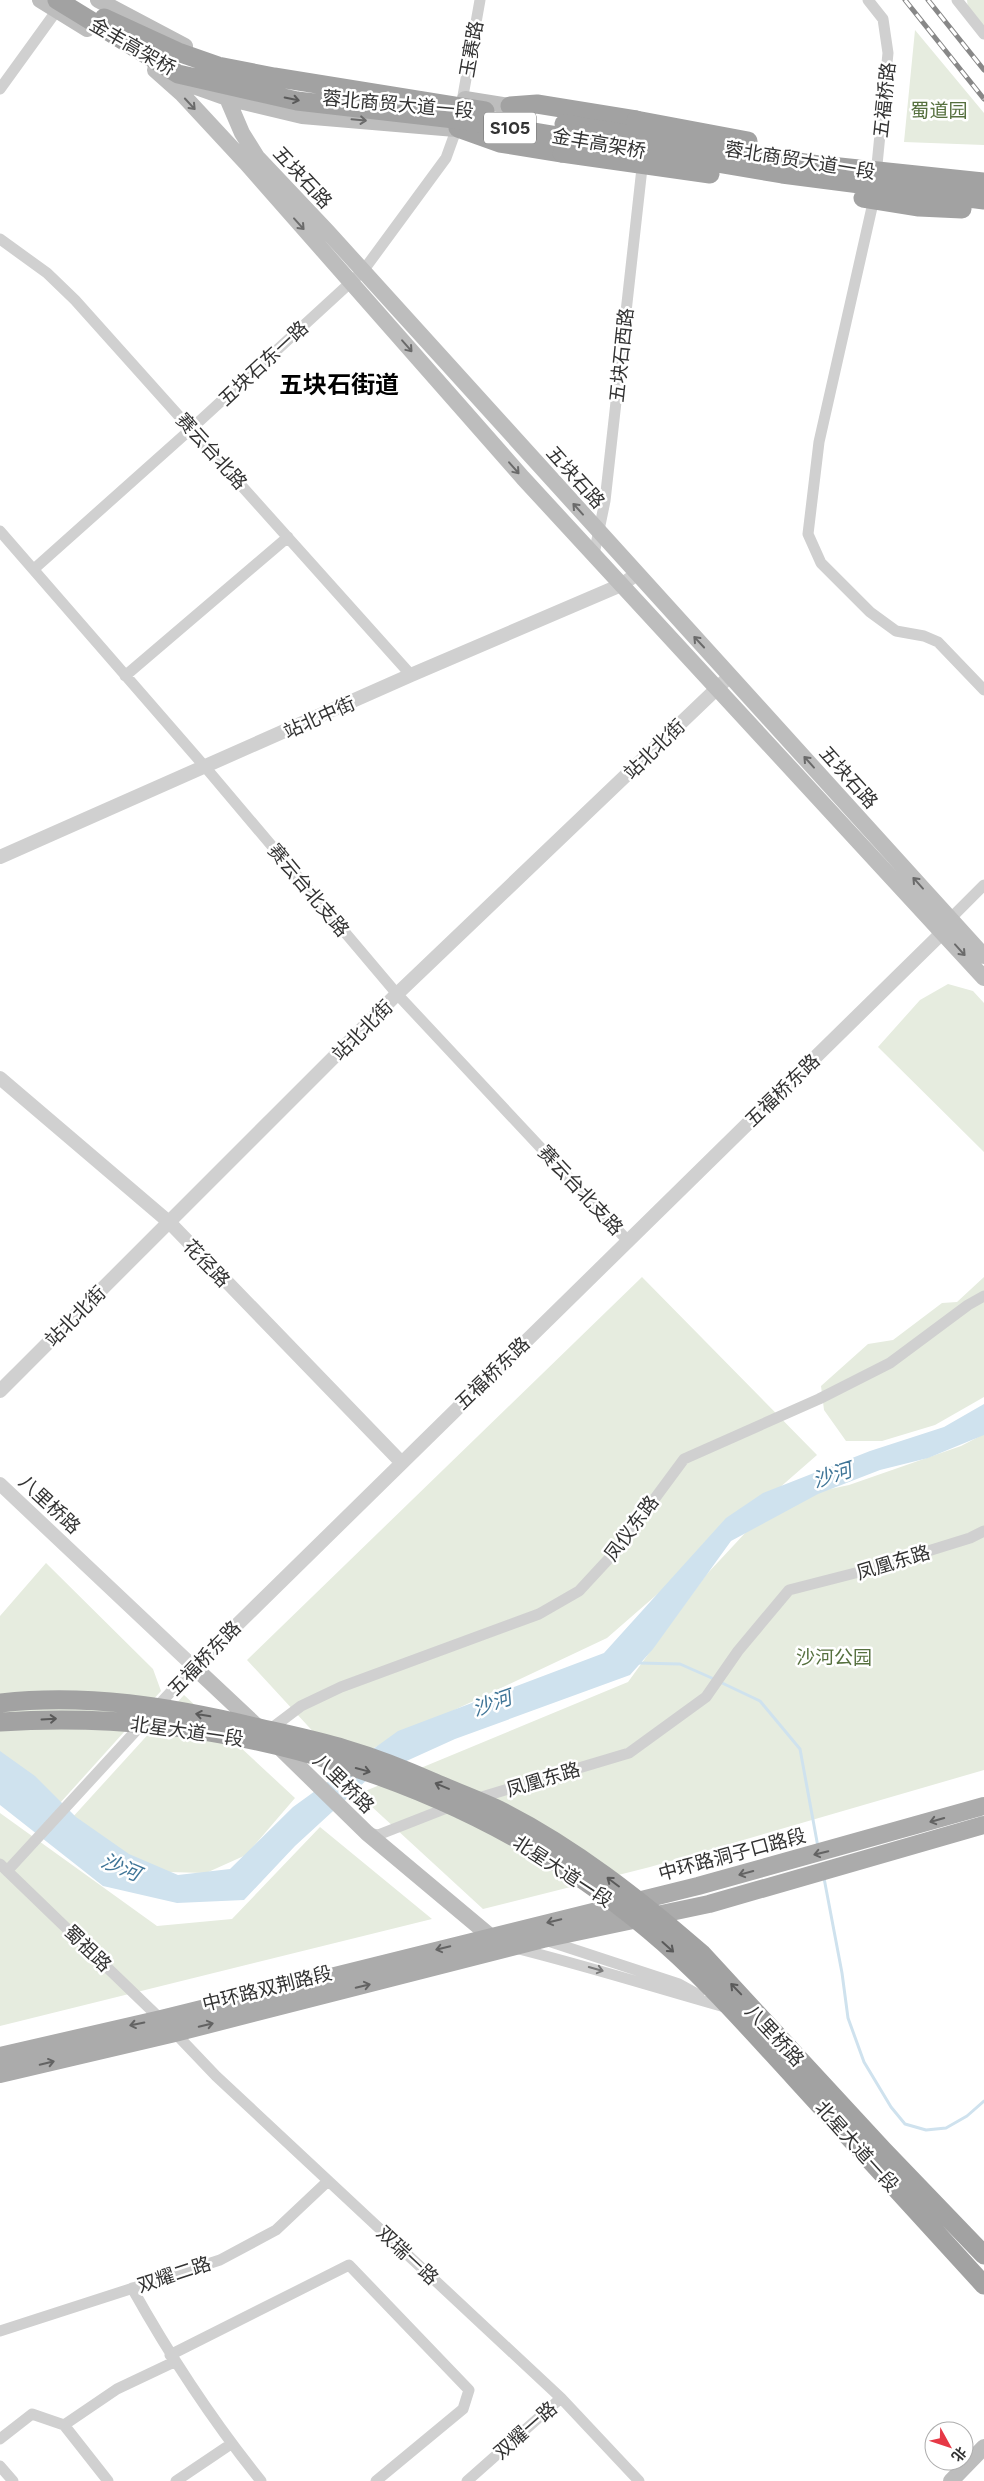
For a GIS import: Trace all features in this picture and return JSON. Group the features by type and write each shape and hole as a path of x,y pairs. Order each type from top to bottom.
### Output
{"highway":[{"name":"金丰高架桥","path":"77,0 104,18 178,52 218,66 811,164 984,179"},
{"name":"金丰高架桥","path":"59,4 178,74 297,101 463,120 782,174 984,201"},
{"path":"510,106 538,104 813,153 984,179"},
{"path":"458,128 500,143 562,153 920,207 984,210"},
{"name":"北星大道一段","path":"0,1703 27,1700 87,1699 136,1703 214,1717 346,1749 398,1767 498,1809 536,1830 594,1868 671,1926 702,1954 883,2150 984,2255"},
{"name":"北星大道一段","path":"0,1722 56,1718 116,1720 246,1738 375,1773 423,1792 519,1841 593,1888 648,1929 684,1962 733,2010 984,2286"}],"main road":[{"name":"蓉北商贸大道一段","path":"40,0 59,4 155,70 170,78 228,98 302,116 458,128 643,156 874,199 984,201"},
{"name":"蓉北商贸大道一段","path":"98,0 215,61 463,98 632,129 877,170"},
{"name":"五块石路","path":"191,49 213,74 228,98 242,134 257,157 523,478 717,688 943,925"},
{"name":"五块石路","path":"155,70 357,276 637,574 730,676 943,925"},
{"path":"943,925 984,956"},
{"path":"943,925 984,978"},
{"name":"八里桥路","path":"194,1666 367,1833 490,1936 515,1948"},
{"name":"中环路洞子口路段","path":"490,1936 698,1886 984,1806"},
{"path":"543,1939 709,1904 984,1825"},
{"name":"中环路双荆路段","path":"0,2056 161,2019 490,1936"},
{"name":"中环路双荆路段","path":"0,2074 175,2033 515,1948 543,1939"},
{"path":"951,2481 984,2447"},
{"path":"966,2481 984,2463"}],"street":[{"name":"玉赛路","path":"458,128 480,0"},
{"name":"五福桥路","path":"868,0 883,19 888,53 874,199 819,442 808,534 821,563 870,612 896,631 924,636 938,642 984,690"},
{"path":"958,0 984,34"},
{"path":"0,89 59,4"},
{"name":"五块石东一路","path":"34,569 192,428 357,276 446,158 458,128"},
{"name":"五块石西路","path":"594,554 605,501 643,156"},
{"name":"蓉北商贸大道一段","path":"877,170 984,179"},
{"name":"赛云台北路","path":"0,240 47,273 75,300 192,428 411,675"},
{"name":"赛云台北支路","path":"0,531 206,768 398,994 628,1240"},
{"path":"125,676 288,537"},
{"name":"站北中街","path":"0,857 206,768 411,675 621,585 637,574"},
{"name":"站北北街","path":"0,1391 398,994 730,676"},
{"name":"五福桥东路","path":"4,1867 39,1836 194,1666 628,1240 984,885"},
{"name":"花径路","path":"0,1078 170,1223 401,1462"},
{"name":"凤仪东路","path":"265,1734 301,1706 333,1691 539,1614 579,1591 616,1551 684,1459 819,1399 890,1363 968,1305 984,1296"},
{"name":"八里桥路","path":"0,1484 194,1666"},
{"name":"凤凰东路","path":"367,1833 378,1835 449,1807 629,1753 706,1697 738,1651 790,1590 867,1570 970,1538 984,1531"},
{"name":"蜀祖路","path":"4,1867 175,2033"},
{"name":"八里桥路","path":"543,1939 679,1984 748,2019 763,2031 914,2189 984,2266"},
{"name":"八里桥路","path":"515,1948 599,1969 648,1986 749,2014 784,2036 807,2054 984,2247"},
{"name":"八里桥路","path":"722,2006 772,2068 836,2119 984,2286"},
{"name":"双瑞一路","path":"175,2033 216,2076 561,2398 638,2481"},
{"name":"双耀二路","path":"0,2331 220,2260 276,2230 328,2180"},
{"path":"64,2425 117,2389 349,2265 469,2390 463,2409 376,2481"},
{"path":"132,2288 172,2359 231,2444 261,2481"},
{"name":"双耀一路","path":"467,2481 561,2398"},
{"path":"0,2439 32,2414 64,2425 108,2481"},
{"path":"176,2481 231,2444"},
{"path":"0,2466 13,2481"}],"green space":[{"path":"967,0 984,0 984,28 968,9"},
{"name":"蜀道园","path":"915,30 984,113 984,145 904,142"},
{"path":"948,984 973,991 984,1003 984,1152 878,1047 920,1000"},
{"path":"642,1277 817,1455 607,1638 342,1763 247,1660"},
{"path":"984,1277 984,1397 935,1425 882,1441 846,1441 824,1410 821,1386 868,1344 893,1340 942,1303 957,1302"},
{"name":"沙河公园","path":"984,1434 984,1770 650,1867 483,1909 358,1794 628,1682 706,1575 747,1531 821,1491 849,1485 961,1446"},
{"path":"46,1563 153,1669 161,1691 60,1803 0,1765 0,1616"},
{"path":"184,1695 295,1798 246,1855 206,1873 168,1872 124,1860 71,1819"},
{"path":"0,1813 157,1926 232,1919 320,1827 432,1919 0,2026"}],"water":[{"name":"沙河","path":"984,1404 984,1435 928,1458 880,1470 818,1494 731,1541 653,1649 630,1675 455,1739 369,1778 295,1846 244,1900 177,1903 103,1886 0,1805 0,1751 35,1776 76,1817 129,1854 178,1875 230,1869 293,1807 398,1731 604,1653 726,1518 763,1493 870,1451 944,1427"}],"waterway":[{"path":"639,1663 680,1664 714,1679"},
{"path":"720,1682 760,1701 800,1749 818,1847"},
{"path":"824,1878 842,1973 848,2018 864,2062 891,2107 905,2124 926,2130 946,2128 967,2116 984,2101"}],"railway":[{"path":"905,0 984,99"},
{"path":"928,0 984,70"}],"district":[{"name":"五块石街道","path":"339,385"}]}
